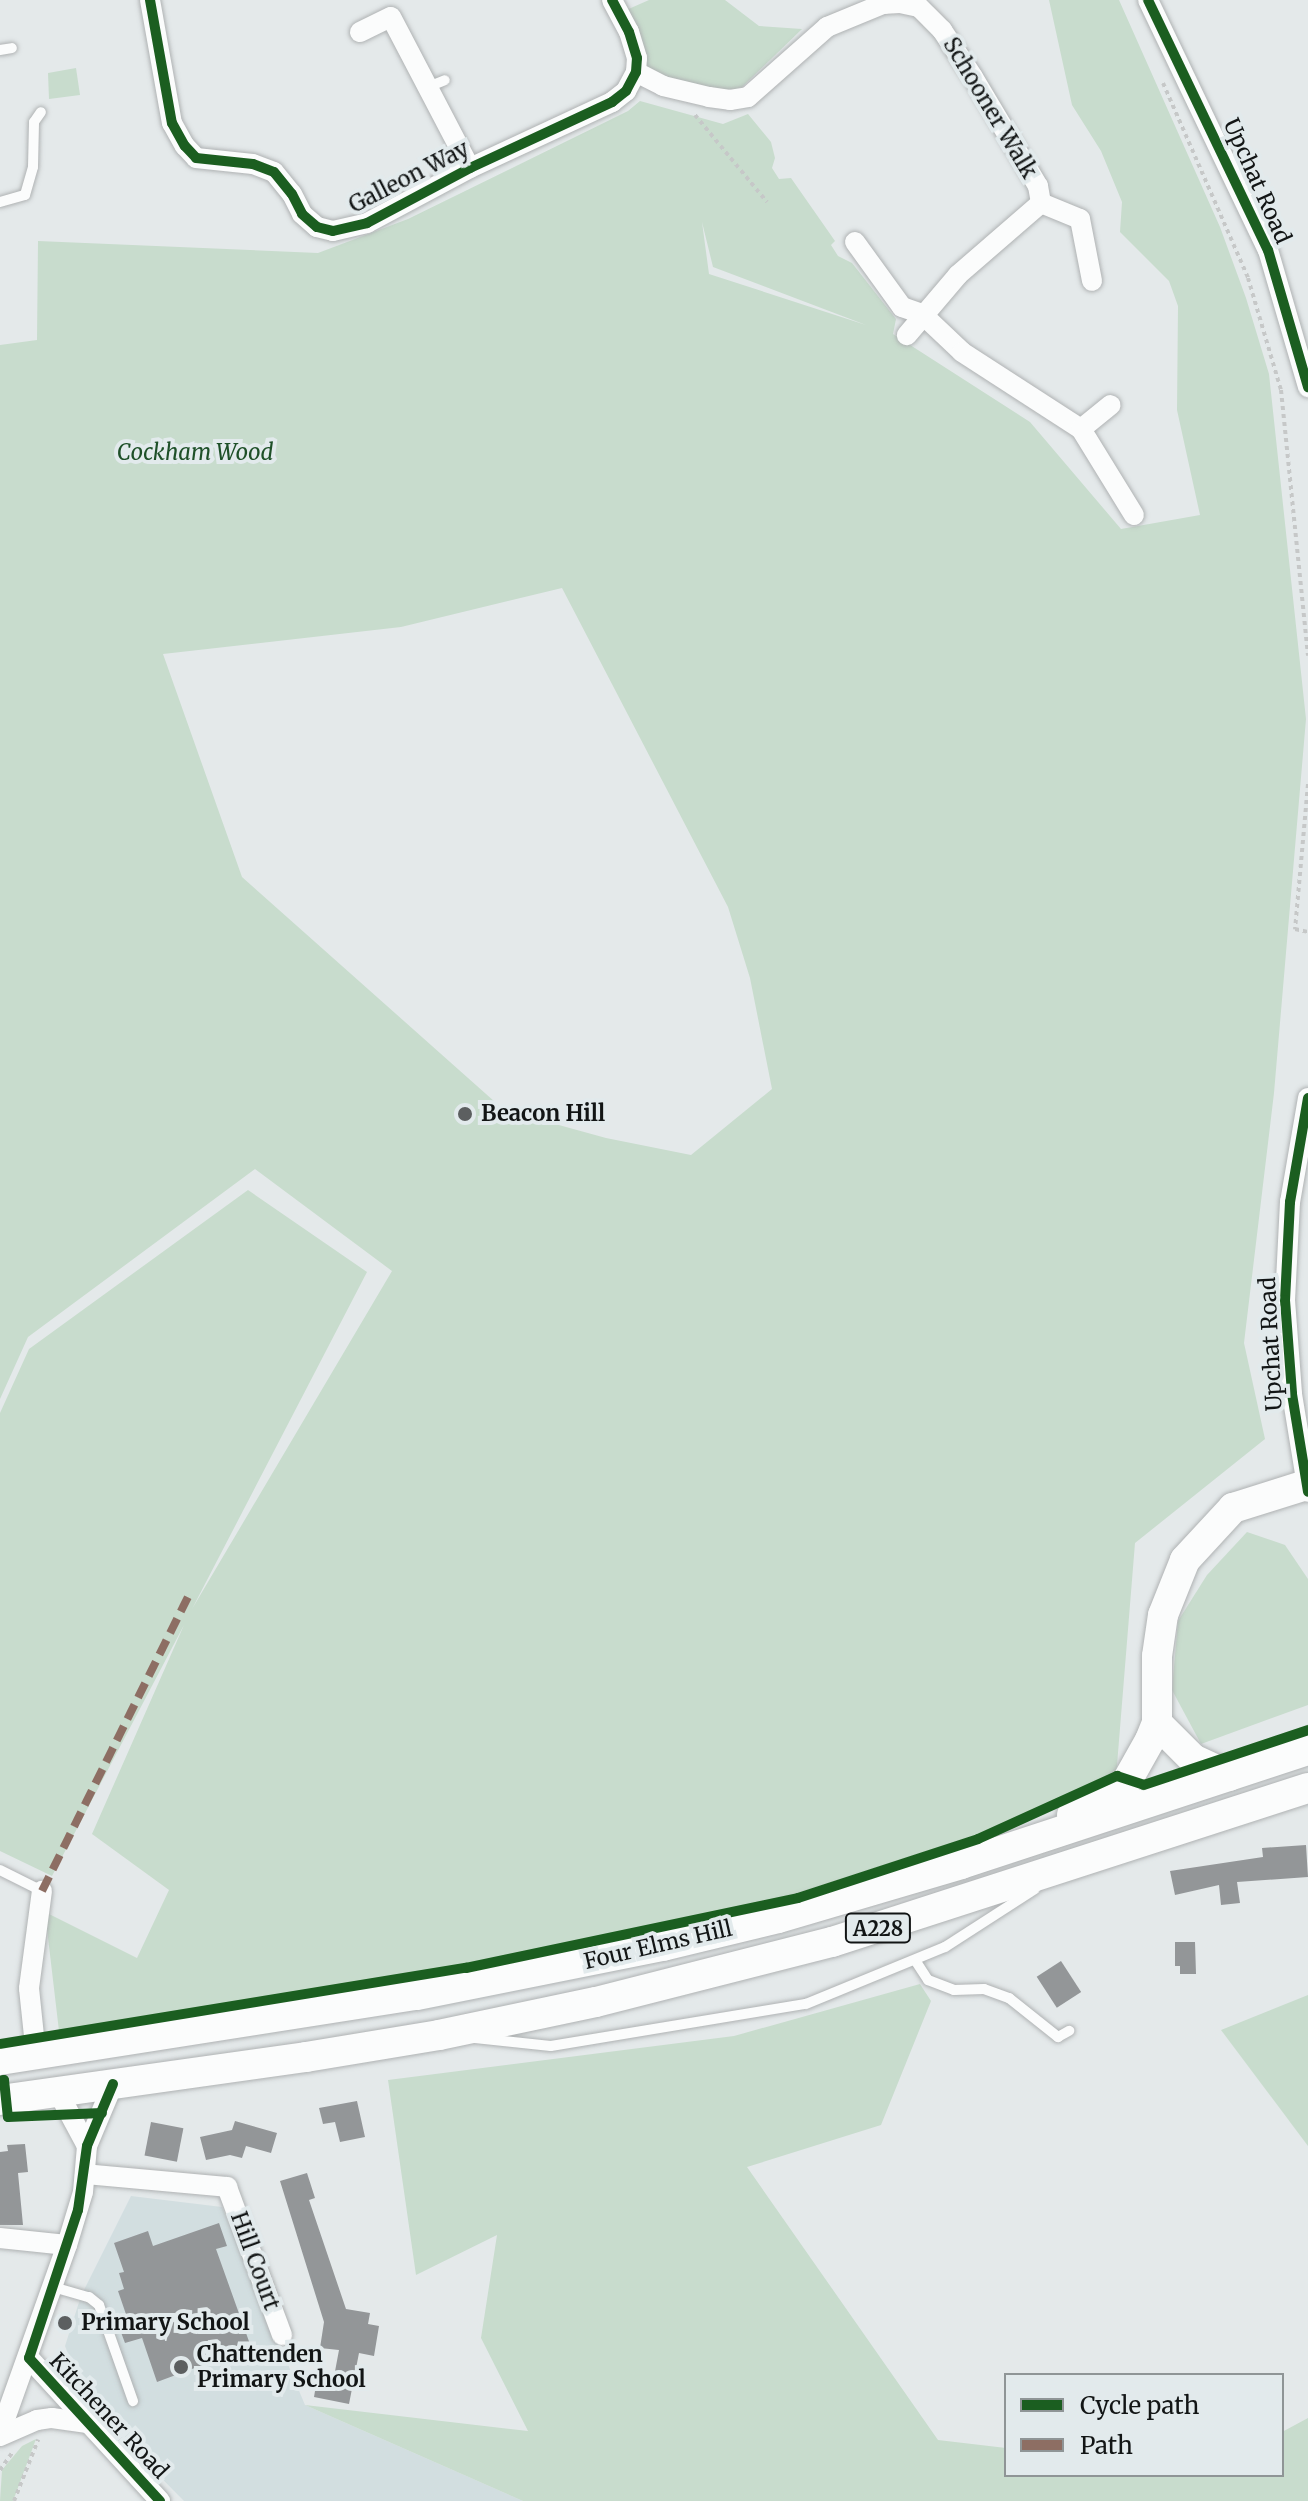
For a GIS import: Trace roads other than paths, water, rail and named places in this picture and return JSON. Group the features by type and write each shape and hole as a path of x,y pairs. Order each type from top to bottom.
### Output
{"main road":[{"path":"1011,1848 1114,1793 1136,1769 1157,1723 1157,1656 1163,1615 1185,1560 1233,1508 1307,1489"},
{"path":"1157,1723 1193,1759 1229,1776"},
{"name":"Four Elms Hill","path":"36,2055 417,1995 663,1946 778,1918 1011,1848 1308,1750"},
{"name":"Four Elms Hill","path":"113,2084 439,2035 596,2002 832,1942 1308,1788"},
{"name":"A228","path":"0,2060 36,2055"},
{"name":"A228","path":"0,2100 113,2084"}],"street":[{"name":"Galleon Way","path":"150,0 172,123 185,146 196,158 253,164 274,172 292,194 302,214 317,227 350,230 470,168 612,102 626,91 636,72"},
{"path":"612,0 629,32 637,58 636,72"},
{"name":"Upchat Road","path":"1148,0 1268,250 1308,387"},
{"name":"Schooner Walk","path":"636,72 663,86 694,93 730,100 748,97 827,27 883,4 900,3 919,7 942,30 973,77 1038,186 1041,203"},
{"path":"360,32 391,17 436,84 470,168"},
{"name":"Schooner Walk","path":"1041,203 1080,219 1092,281"},
{"name":"Schooner Walk","path":"907,335 958,275 1041,203"},
{"path":"855,242 902,307 922,314 962,352 1081,429 1134,515"},
{"path":"1081,429 1111,405"},
{"name":"Upchat Road","path":"1307,1489 1292,1394 1285,1300 1290,1202 1308,1098"},
{"path":"36,2055 29,1988 42,1891"},
{"path":"0,2435 67,2245 85,2174 87,2146 113,2084"},
{"path":"58,2092 87,2146"},
{"name":"Hill Court","path":"85,2174 227,2187 282,2335"},
{"path":"0,2238 67,2245"},
{"name":"Kitchener Road","path":"29,2358 160,2501"},
{"path":"0,2435 37,2420 66,2419 86,2423"}],"lane":[{"path":"0,50 12,48"},
{"path":"0,202 25,195 33,167 34,122 41,112"},
{"path":"439,2035 551,2046 806,2004 945,1947 1071,1866"},
{"path":"0,1870 42,1891"},
{"path":"915,1960 928,1980 954,1990 984,1989 1009,1998 1040,2019 1058,2037 1069,2031"},
{"path":"53,2287 89,2297 99,2305 133,2401"}],"place":[{"name":"Beacon Hill","path":"465,1114"},
{"name":"Primary School","path":"65,2323"},
{"name":"Chattenden Primary School","path":"181,2367"}],"park label":[{"name":"Cockham Wood","path":"195,453"}]}
